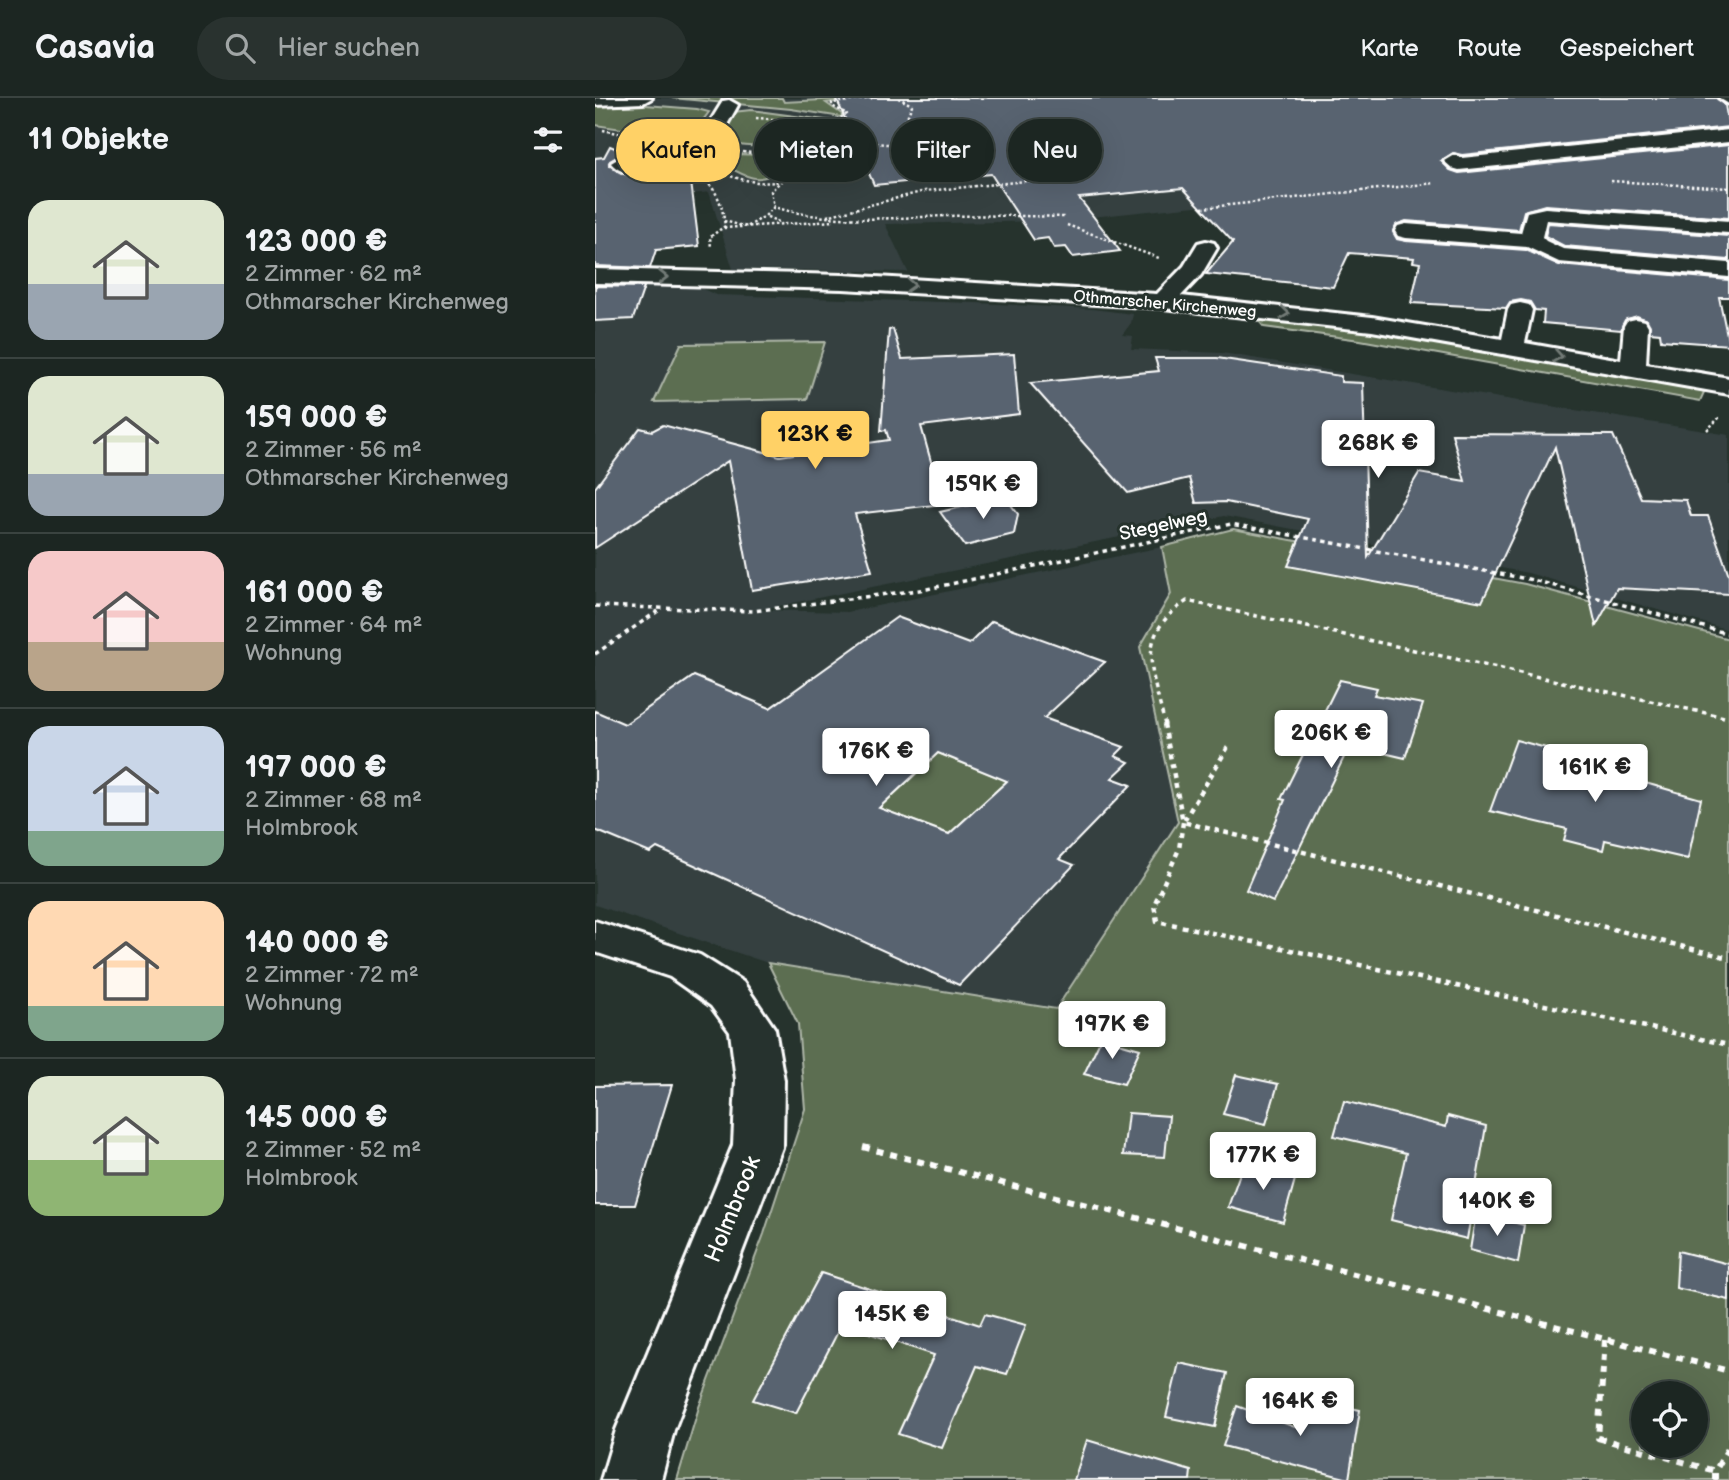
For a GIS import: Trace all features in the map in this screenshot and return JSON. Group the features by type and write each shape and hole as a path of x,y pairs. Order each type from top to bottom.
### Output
{"street":[{"path":"595,100 643,98"},
{"path":"721,119 729,105"},
{"path":"1454,161 1459,164 1729,136"},
{"path":"1547,138 1569,153"},
{"path":"1709,144 1729,142"},
{"path":"1533,241 1535,217 1545,214 1729,227"},
{"path":"1406,231 1533,241 1549,251 1575,257 1729,270"},
{"path":"1163,301 1193,270 1206,248"},
{"path":"595,257 698,262"},
{"name":"Othmarscher Kirchenweg","path":"595,276 698,262 962,287 1163,301 1372,324 1729,386"},
{"path":"1372,324 1379,297"},
{"path":"1510,348 1515,339 1520,310"},
{"path":"1631,369 1636,326"},
{"name":"Holmbrook","path":"595,936 685,966 727,994 752,1029 760,1080 758,1145 645,1430 631,1480"}],"path":[{"path":"837,119 847,114 832,106 832,103 874,98"},
{"path":"898,98 912,105 912,112 907,119"},
{"path":"710,182 722,202 723,228"},
{"path":"774,207 771,191 780,182"},
{"path":"823,218 925,191 1017,182"},
{"path":"724,221 747,227 774,207"},
{"path":"774,207 789,212 845,220"},
{"path":"765,216 785,225"},
{"path":"698,262 710,237 723,228 957,216 1065,217"},
{"path":"1067,225 1193,270"},
{"path":"1707,430 1724,413"},
{"name":"Stegelweg","path":"595,606 753,611 927,589 1231,524 1532,580 1729,634"},
{"path":"1729,718 1187,601 1170,612 1152,638 1151,666 1173,760 1183,822 1178,849 1154,905 1157,920 1729,1045"},
{"path":"595,654 662,608"},
{"path":"1183,822 1228,747"},
{"path":"1183,822 1729,958"},
{"path":"863,1147 1729,1371"},
{"path":"1605,1340 1598,1438 1715,1471"},
{"path":"1715,1480 1715,1471 1729,1447"}],"shaded area":[{"path":"595,98 1718,98 1729,112 1729,139 1548,159 1560,167 1054,221 885,224 908,272 733,269 709,192 595,205"},
{"path":"595,283 696,286 716,295 975,303 1092,309 1133,314 1131,323 1122,335 1133,336 1131,349 1222,353 1729,435 1729,630 1528,573 1224,516 758,610 848,612 1162,547 1171,594 1140,647 1178,822 1056,1009 768,963 595,905"}],"green space":[{"path":"672,98 782,98 784,102 860,98 826,103 843,115 841,117 791,109"},
{"path":"620,103 709,112 704,119 616,119 616,128 595,125 595,104"},
{"path":"751,110 818,119 754,119 754,147 740,145 740,119 724,119 733,112"},
{"path":"740,154 754,155 754,178 740,173"},
{"path":"1281,319 1369,330 1705,390 1700,401 1360,340 1264,327 1258,320"},
{"path":"825,342 807,399 654,402 681,344"},
{"path":"1233,529 1525,584 1729,639 1729,1480 677,1480 699,1407 764,1234 805,1109 798,1024 768,963 1056,1009 1178,822 1140,647 1171,594 1162,547"},
{"path":"938,753 1007,781 949,834 879,808"}],"building":[{"path":"836,98 1717,98 1725,105 1729,127 1462,155 1453,153 1441,161 1450,170 1459,173 1729,145 1729,218 1545,205 1524,211 1519,230 1406,221 1396,225 1393,232 1397,239 1406,241 1526,250 1559,265 1729,280 1729,297 1719,297 1729,345 1661,340 1660,333 1650,332 1647,320 1637,316 1625,320 1621,330 1543,323 1544,311 1535,310 1530,302 1521,300 1510,302 1506,308 1411,303 1420,263 1413,262 1414,258 1349,253 1333,287 1206,274 1233,242 1183,188 1079,198 1120,251 1073,257 1066,247 1054,248 1048,238 1034,240 994,179 994,119 891,119 891,182 906,182 874,185 873,182 877,182 877,119 845,119"},
{"path":"610,146 616,149 616,158 609,165 616,170 616,182 691,182 699,246 656,250 650,268 595,266 595,158 604,157"},
{"path":"1548,223 1729,236 1729,260 1564,246 1545,236"},
{"path":"595,286 644,287 633,319 595,321"},
{"path":"893,329 902,359 1014,354 1019,414 921,426 943,504 855,514 872,571 752,590 728,461 595,548 595,488 640,428 652,431 663,425 780,456 889,440 886,430 881,431 889,330"},
{"path":"1155,358 1217,358 1341,376 1341,382 1363,383 1368,557 1419,473 1465,481 1452,434 1613,435 1641,498 1686,500 1691,516 1708,516 1729,575 1729,594 1617,588 1596,626 1555,447 1482,602 1288,566 1308,519 1226,502 1196,503 1189,478 1128,493 1030,383 1159,371"},
{"path":"1005,497 1018,514 1014,534 965,546 940,512"},
{"path":"897,617 969,644 992,621 1105,662 1044,718 1124,747 1115,756 1129,762 1112,778 1131,785 1059,859 1074,865 959,985 657,848 650,853 595,830 595,711 625,724 694,676 770,708","holes":["938,753 1007,781 949,834 879,808"]},
{"path":"1340,680 1377,688 1374,695 1423,704 1405,758 1350,745 1273,902 1246,890 1285,800 1281,799"},
{"path":"1516,740 1550,749 1548,755 1701,799 1688,859 1605,840 1603,850 1564,840 1567,829 1490,811"},
{"path":"1101,1038 1140,1049 1124,1084 1084,1074"},
{"path":"1236,1075 1278,1084 1266,1124 1223,1114"},
{"path":"672,1085 635,1205 595,1205 595,1086"},
{"path":"1344,1101 1446,1127 1448,1116 1486,1126 1467,1239 1391,1220 1406,1153 1334,1136"},
{"path":"1128,1113 1169,1116 1165,1157 1123,1155"},
{"path":"1244,1162 1296,1176 1283,1222 1228,1207"},
{"path":"1476,1213 1524,1225 1518,1263 1470,1250"},
{"path":"1678,1251 1729,1264 1729,1300 1676,1288"},
{"path":"821,1273 980,1325 985,1314 1026,1325 1007,1374 977,1366 942,1448 898,1434 934,1355 842,1324 796,1413 753,1400"},
{"path":"1179,1363 1227,1373 1215,1427 1166,1417"},
{"path":"1309,1398 1360,1410 1349,1479 1223,1446 1237,1406 1303,1430"},
{"path":"1087,1440 1191,1471 1190,1480 1074,1480"}]}
